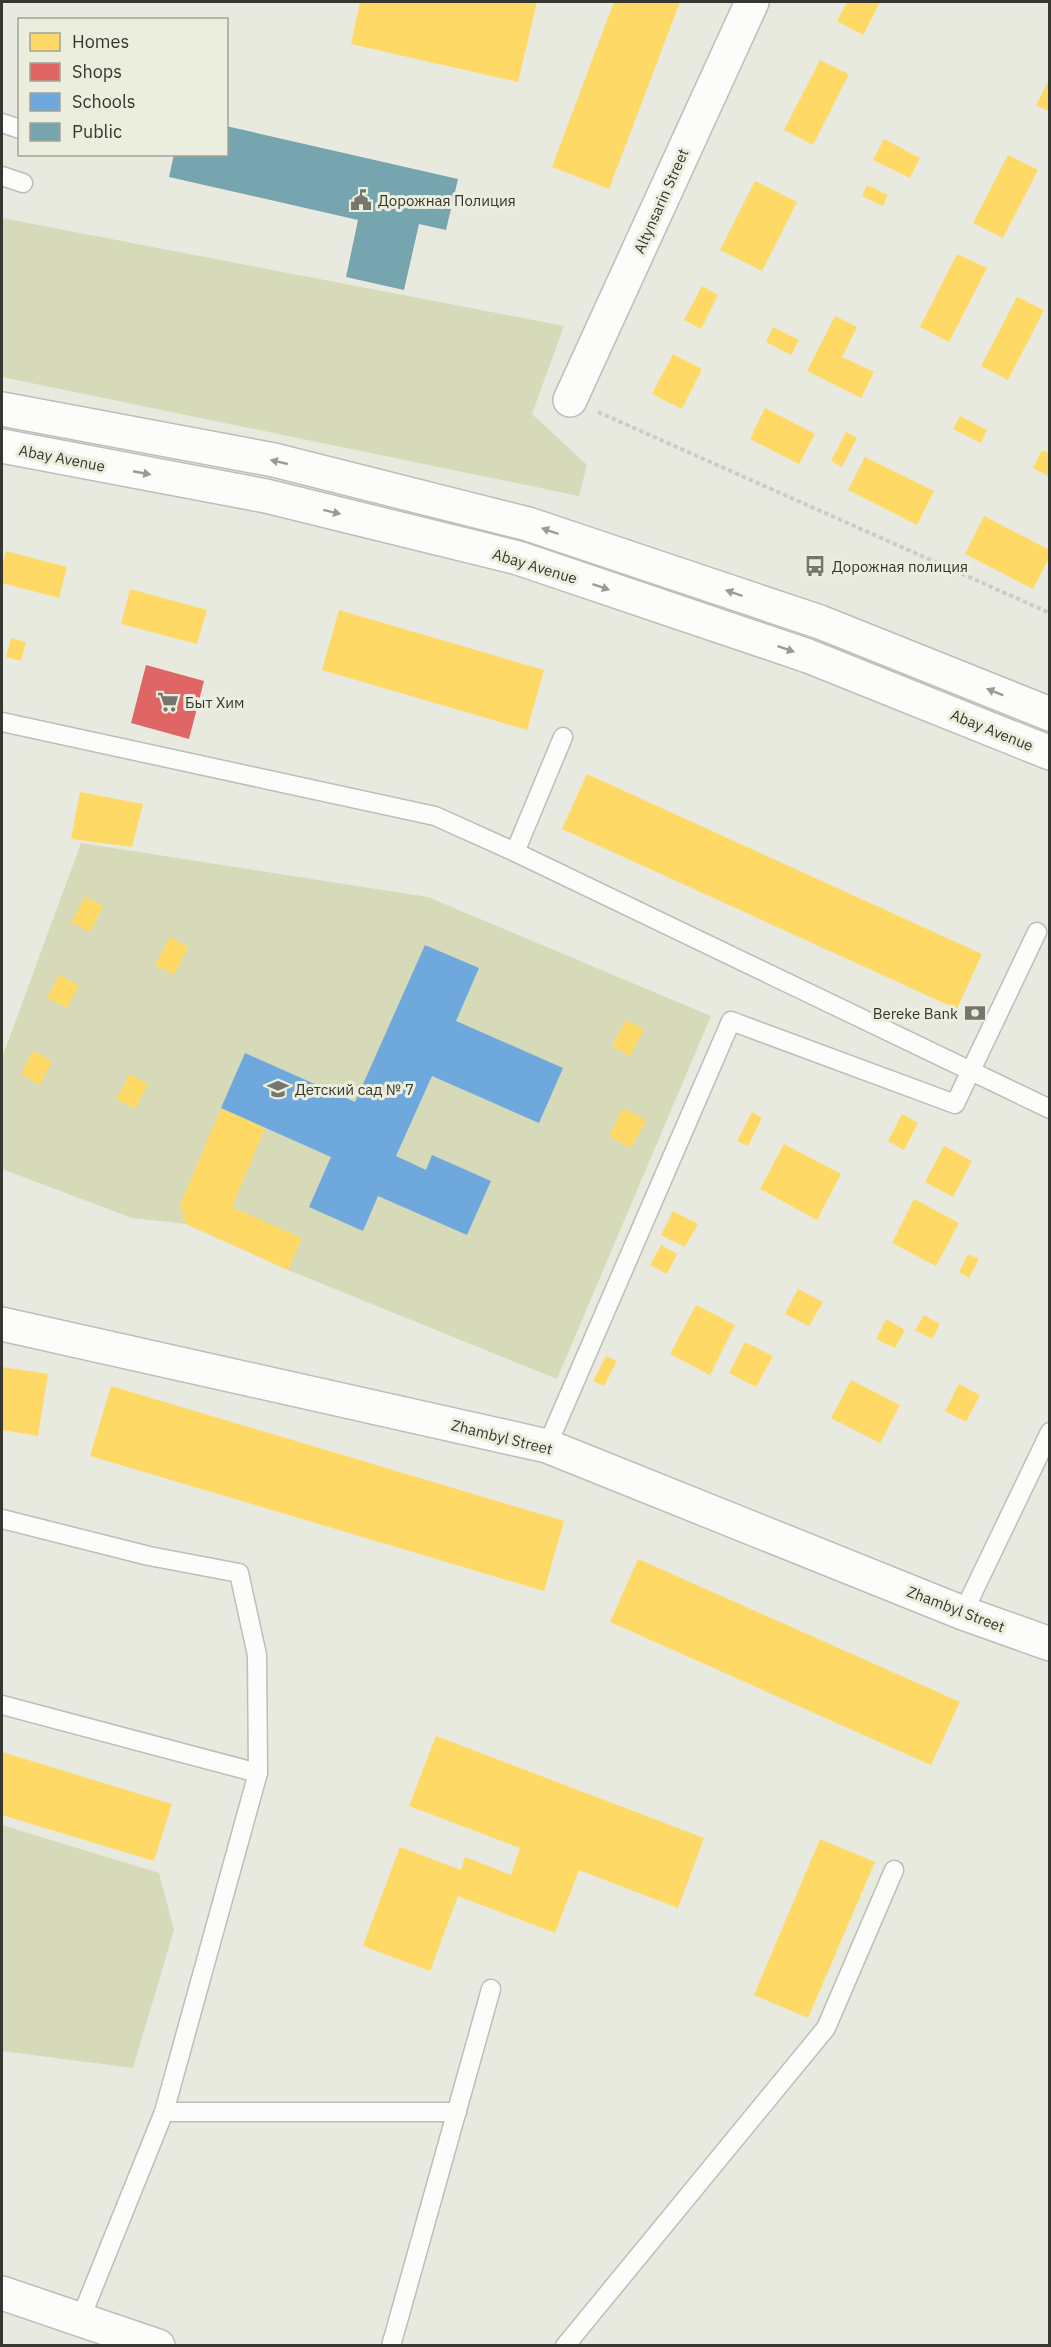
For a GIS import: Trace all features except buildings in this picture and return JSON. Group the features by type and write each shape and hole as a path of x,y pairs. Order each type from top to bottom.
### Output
{"main road":[{"name":"Altynsarin Street","path":"570,400 752,2"},
{"path":"2,409 274,460 528,524 820,622 1050,714"},
{"name":"Abay Avenue","path":"2,446 266,496 518,558 808,656 1050,753"},
{"name":"Zhambyl Street","path":"2,1324 547,1446 963,1613 1050,1644"},
{"path":"2,2293 158,2346"}],"lane":[{"path":"2,123 18,128"},
{"path":"2,176 23,183"},
{"path":"2,722 435,816 515,852 1050,1109"},
{"path":"515,852 563,737"},
{"path":"547,1446 731,1021 955,1104 1037,932"},
{"path":"963,1613 1050,1432"},
{"path":"2,1519 149,1556 239,1573 257,1655 258,1773 164,2112 80,2320"},
{"path":"2,1706 258,1773"},
{"path":"565,2346 826,2028 894,1870"},
{"path":"392,2346 491,1989"},
{"path":"164,2112 457,2112"}],"path":[{"path":"570,400 1050,613"}],"green space":[{"path":"2,218 564,326 532,414 587,465 579,496 2,377"},
{"path":"81,843 428,897 711,1016 557,1379 288,1270 186,1224 132,1218 2,1169 2,1058"},
{"path":"2,1825 159,1873 174,1930 133,2068 2,2051"}],"place":[{"name":"Дорожная Полиция","path":"361,200"},
{"name":"Дорожная полиция","path":"815,566"},
{"name":"Быт Хим","path":"168,702"},
{"name":"Bereke Bank","path":"975,1013"},
{"name":"Детский сад № 7","path":"278,1089"}]}
